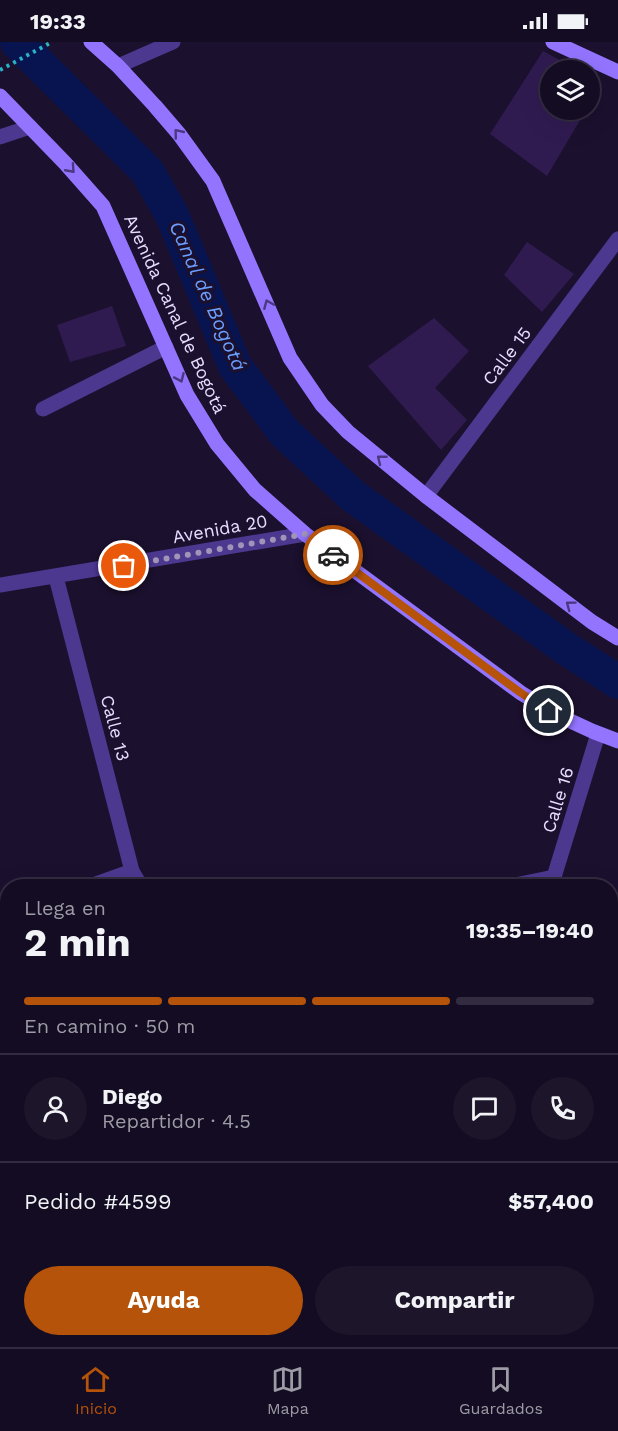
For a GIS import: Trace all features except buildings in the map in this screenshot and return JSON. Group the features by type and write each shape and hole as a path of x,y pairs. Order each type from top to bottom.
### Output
{"main road":[{"path":"91,42 118,66 179,134 213,181 290,358 322,405 348,432 426,496 592,622 618,638"},
{"path":"553,42 618,72"},
{"name":"Avenida Canal de Bogotá","path":"0,96 103,206 199,416 233,466 255,490 305,534 521,693 549,711 618,741"}],"street":[{"path":"118,66 173,42"},
{"path":"0,137 30,127"},
{"name":"Calle 15","path":"426,496 618,239"},
{"path":"43,409 166,347"},
{"name":"Avenida 20","path":"0,585 305,534"},
{"name":"Calle 13","path":"56,577 132,871 137,879"},
{"name":"Calle 16","path":"558,879 598,734"},
{"path":"110,879 132,871"}],"path":[{"path":"1,69 52,42"}],"waterway":[{"name":"Canal de Bogotá","path":"17,42 147,171 172,215 235,366 284,432 353,496 567,649 618,682"}],"way so far":[{"path":"124,566 305,534 333,555"}],"route":[{"path":"333,555 521,693 549,711"}]}
